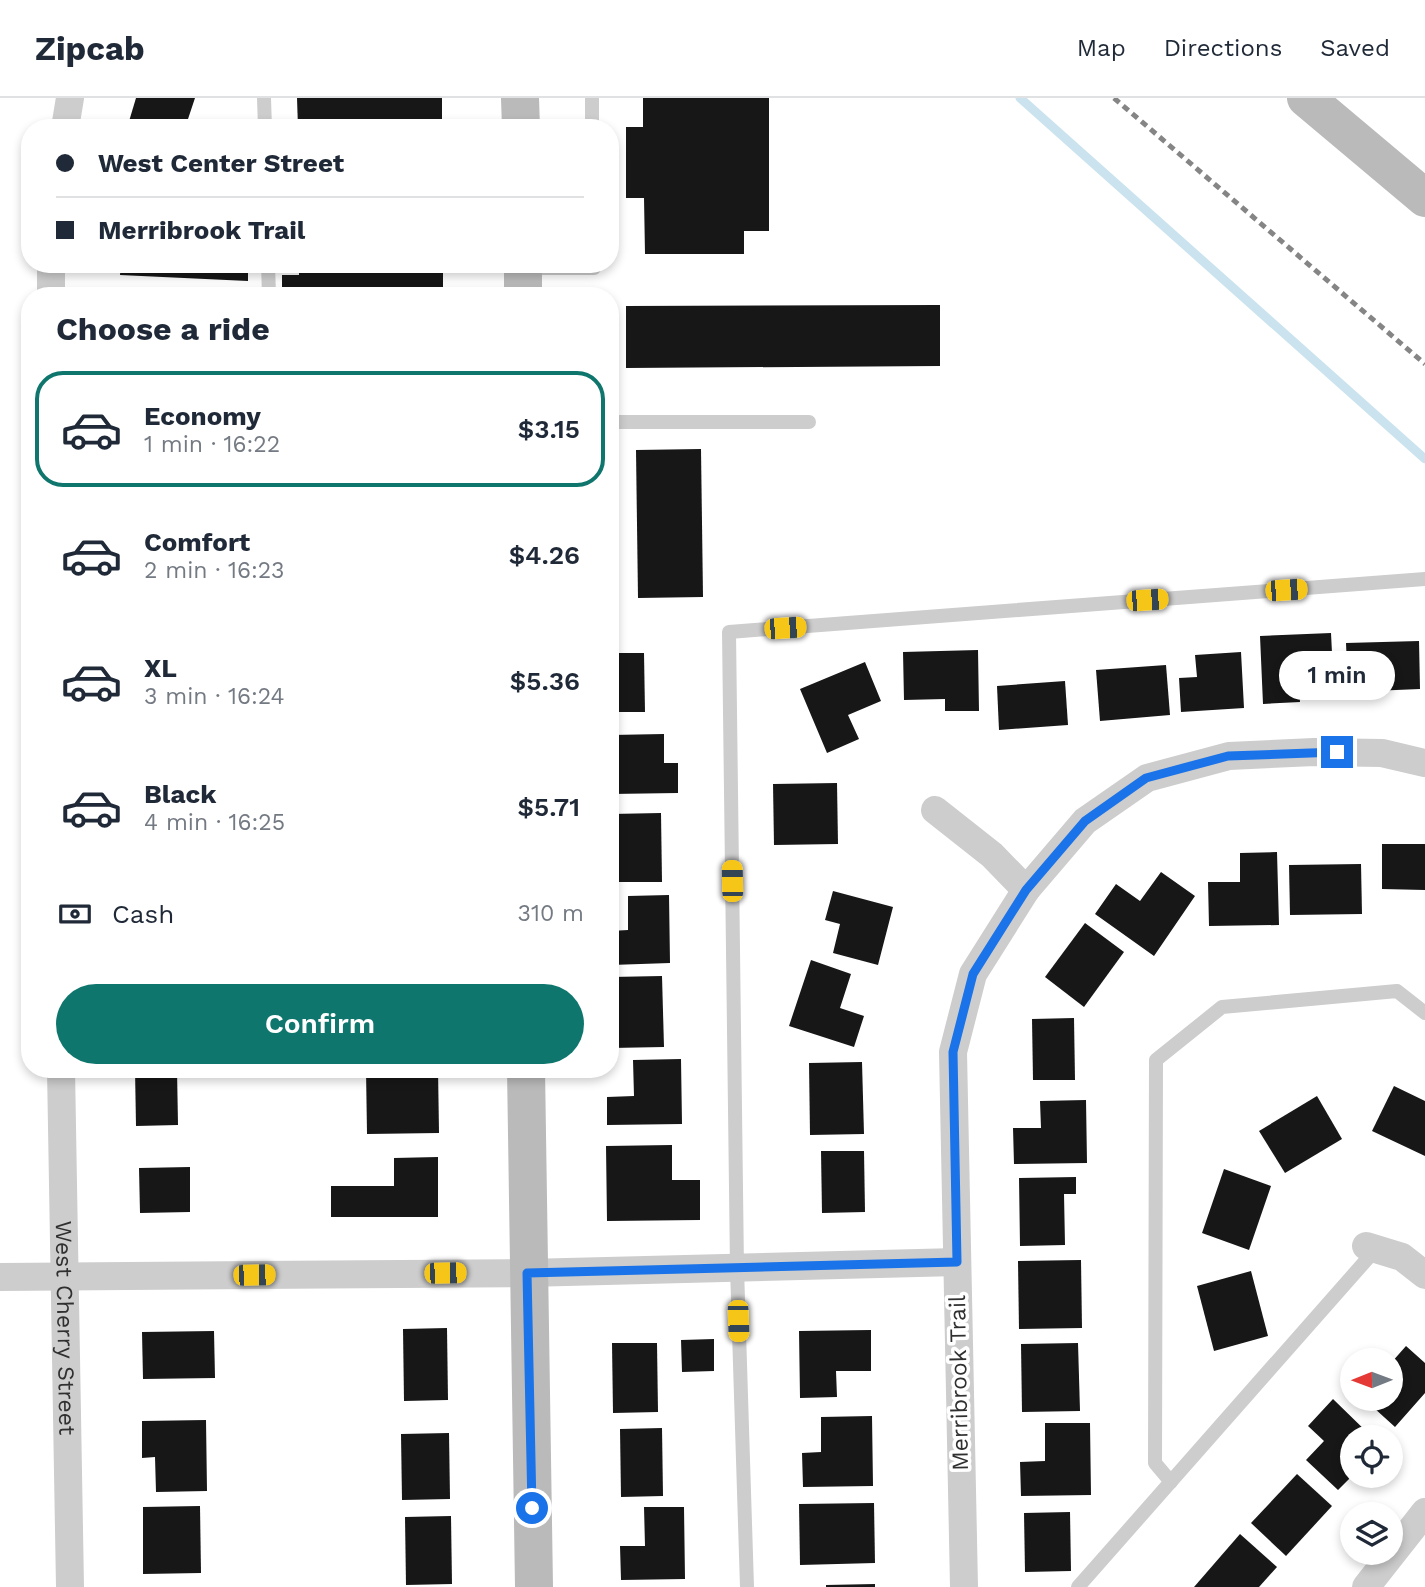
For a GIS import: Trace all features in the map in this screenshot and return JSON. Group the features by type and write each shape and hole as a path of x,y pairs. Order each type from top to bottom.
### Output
{"street":[{"path":"66,119 70,98"},
{"path":"520,98 521,119"},
{"path":"1306,98 1425,198"},
{"name":"Merribrook Trail","path":"964,1587 953,1052 973,974 1026,890 1085,821 1146,778 1241,755 1314,751 1382,753 1425,763"},
{"path":"935,810 992,855 1026,890"},
{"name":"West Cherry Street","path":"61,1078 70,1587"},
{"path":"526,1078 534,1587"},
{"path":"1371,1247 1402,1257 1425,1275"},
{"path":"0,1277 527,1273 957,1262"},
{"path":"1366,1587 1425,1512"}],"lane":[{"path":"264,98 265,119"},
{"path":"592,98 593,119"},
{"path":"523,276 550,273"},
{"path":"619,422 808,422"},
{"path":"747,1587 737,1268 729,632 1425,579"},
{"path":"1171,1482 1156,1463 1156,1060 1222,1007 1397,991 1425,1013"},
{"path":"1078,1587 1371,1247"}],"building":[{"path":"136,98 195,98 188,119 130,119"},
{"path":"297,98 442,98 442,119 298,119"},
{"path":"643,98 769,98 769,231 744,231 744,254 645,254 644,198 626,198 626,127 643,127"},
{"path":"248,273 248,281 120,275"},
{"path":"443,273 443,287 282,287 282,275"},
{"path":"940,305 940,366 626,368 626,306"},
{"path":"701,449 703,597 638,598 636,450"},
{"path":"1331,633 1333,673 1298,674 1300,702 1263,704 1260,636"},
{"path":"1419,641 1420,689 1348,692 1346,643"},
{"path":"978,650 979,711 945,711 945,699 904,700 903,652"},
{"path":"1241,652 1244,708 1181,712 1179,678 1197,677 1195,655"},
{"path":"619,653 644,653 645,712 619,712"},
{"path":"865,662 881,701 848,715 859,739 827,753 800,689"},
{"path":"1166,665 1170,715 1100,721 1096,670"},
{"path":"1065,681 1068,725 999,730 997,686"},
{"path":"664,734 664,763 678,763 678,793 619,794 619,735"},
{"path":"837,783 838,844 774,845 773,784"},
{"path":"661,813 662,882 619,882 619,814"},
{"path":"1382,844 1425,844 1425,890 1382,889"},
{"path":"1277,852 1279,925 1209,926 1208,882 1240,882 1240,853"},
{"path":"1361,864 1362,914 1290,915 1289,865"},
{"path":"1161,872 1195,896 1154,956 1095,914 1116,884 1140,901"},
{"path":"833,891 893,907 878,965 833,953 840,924 825,920"},
{"path":"669,895 670,963 619,965 619,931 628,930 628,896"},
{"path":"1085,923 1124,952 1084,1007 1045,977"},
{"path":"811,960 851,974 840,1008 864,1016 854,1047 789,1026"},
{"path":"662,976 664,1047 619,1048 619,977"},
{"path":"1074,1018 1075,1080 1033,1080 1032,1019"},
{"path":"681,1059 682,1124 607,1125 607,1097 634,1096 633,1060"},
{"path":"862,1062 864,1134 810,1135 809,1063"},
{"path":"135,1078 177,1078 178,1125 136,1126"},
{"path":"366,1078 438,1078 439,1133 367,1134"},
{"path":"1394,1086 1425,1101 1425,1156 1372,1131"},
{"path":"1317,1096 1342,1139 1285,1173 1259,1131"},
{"path":"1086,1100 1087,1163 1014,1164 1013,1128 1041,1128 1040,1101"},
{"path":"672,1145 672,1180 700,1180 700,1220 607,1221 606,1146"},
{"path":"821,1151 864,1151 865,1212 822,1213"},
{"path":"438,1157 438,1217 331,1217 331,1186 394,1186 394,1158"},
{"path":"190,1167 190,1212 140,1213 139,1168"},
{"path":"1224,1169 1271,1186 1249,1250 1202,1233"},
{"path":"1076,1177 1076,1194 1064,1194 1065,1245 1020,1246 1019,1178"},
{"path":"1081,1260 1082,1328 1019,1329 1018,1261"},
{"path":"1251,1271 1268,1336 1214,1351 1197,1286"},
{"path":"447,1328 448,1400 404,1401 403,1329"},
{"path":"871,1330 871,1371 836,1371 837,1397 800,1398 799,1331"},
{"path":"214,1331 215,1378 143,1379 142,1332"},
{"path":"714,1339 714,1371 682,1372 681,1340"},
{"path":"612,1343 657,1343 658,1412 613,1413"},
{"path":"1078,1343 1080,1411 1022,1412 1021,1344"},
{"path":"1406,1346 1425,1363 1425,1393 1397,1425 1393,1425 1377,1411 1404,1410"},
{"path":"1333,1399 1340,1406 1340,1411 1345,1411 1360,1425 1340,1425 1338,1490 1306,1460 1324,1441 1308,1426"},
{"path":"872,1416 873,1486 803,1487 802,1453 821,1452 821,1417"},
{"path":"206,1420 207,1491 156,1492 155,1457 142,1458 142,1421"},
{"path":"1045,1423 1090,1423 1091,1495 1021,1496 1020,1462 1045,1461"},
{"path":"662,1428 663,1496 621,1497 620,1429"},
{"path":"449,1433 450,1499 402,1500 401,1434"},
{"path":"1297,1474 1332,1506 1286,1556 1251,1523"},
{"path":"874,1503 875,1563 800,1565 799,1504"},
{"path":"200,1506 201,1573 143,1574 143,1507"},
{"path":"644,1507 684,1507 685,1579 621,1580 620,1546 645,1546"},
{"path":"1070,1512 1071,1571 1025,1572 1024,1513"},
{"path":"451,1516 452,1584 406,1585 405,1517"},
{"path":"1240,1534 1277,1567 1259,1587 1194,1587"},
{"path":"875,1584 875,1587 826,1587 826,1585"}],"waterway":[{"path":"1020,98 1425,459"}],"railway":[{"path":"1114,98 1425,364"}],"route":[{"path":"532,1508 527,1273 957,1262 953,1052 973,974 1026,890 1085,821 1146,778 1228,756 1337,752"}]}
